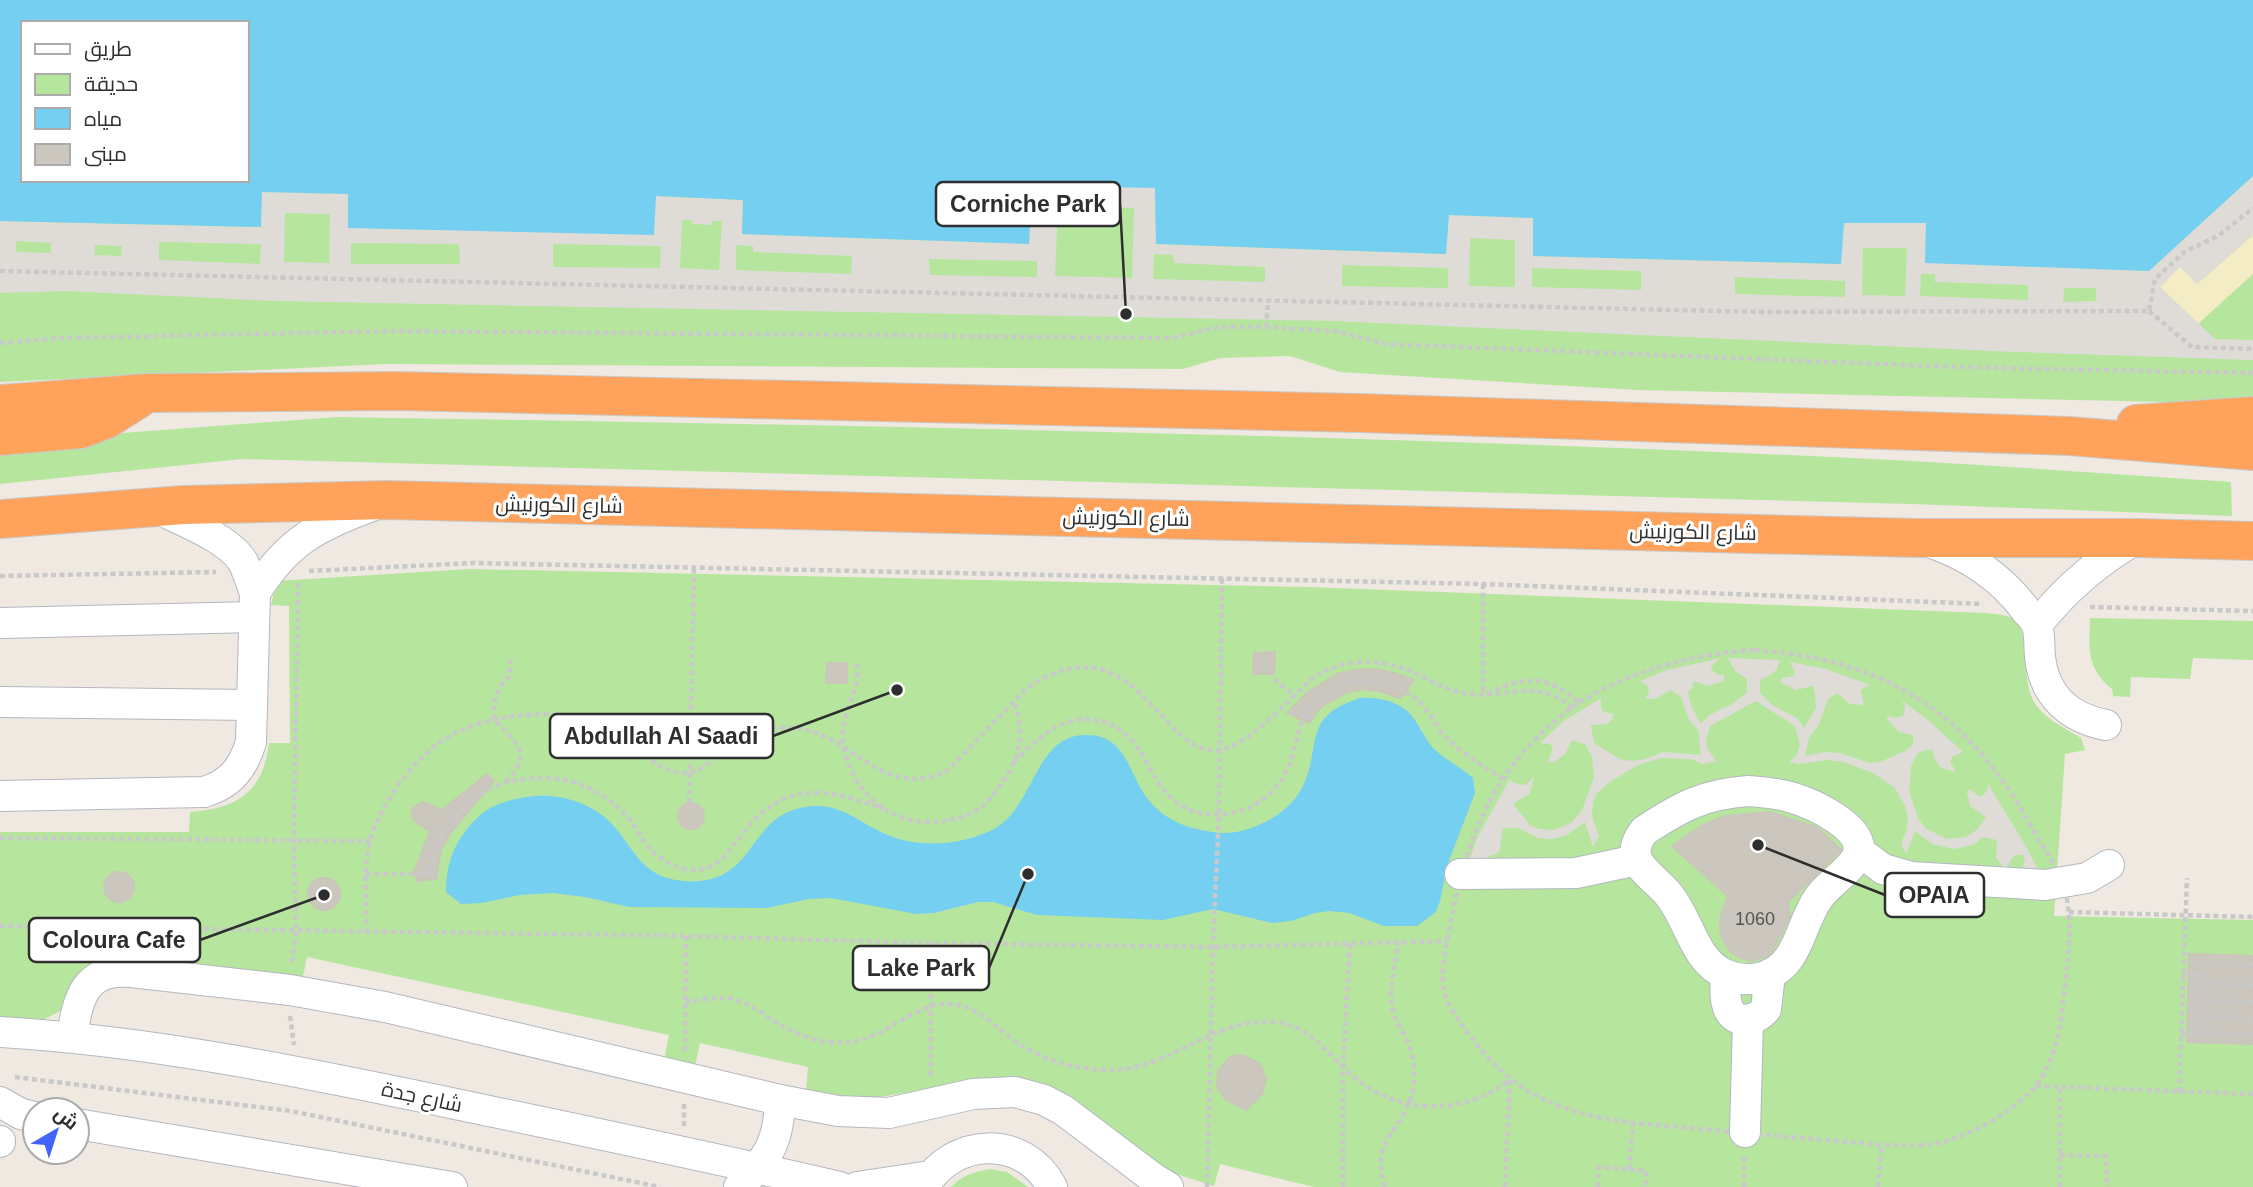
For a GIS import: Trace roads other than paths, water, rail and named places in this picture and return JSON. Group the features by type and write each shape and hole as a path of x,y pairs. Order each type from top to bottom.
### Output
{"highway":[{"path":"0,404 148,393 409,391 1374,414 2069,436 2253,451"},
{"path":"0,436 81,429 107,419 148,393"},
{"path":"2069,436 2119,426 2182,419 2253,416"},
{"name":"شارع الكورنيش","path":"0,519 155,507 387,500 1916,538 2253,541"}],"street":[{"path":"0,623 252,594 291,547 333,521 387,500"},
{"path":"0,796 190,794 218,788 231,780 246,758 251,742 252,594 242,560 232,549 155,507"},
{"path":"1916,538 1947,548 1975,563 2000,582 2037,625 2044,678 2052,694 2064,707 2079,716 2106,725"},
{"path":"2037,625 2078,579 2116,550 2138,538"},
{"path":"0,702 252,705"},
{"path":"1859,851 1853,863 1817,900 1788,961 1770,974 1748,979 1726,975 1707,962 1677,906 1660,885 1644,872 1635,852 1639,837 1667,814 1706,797 1748,791 1790,797 1829,814 1847,827 1856,838 1859,851 1882,869 1911,877 2045,885 2087,878 2109,865"},
{"path":"1460,874 1576,873 1637,860"},
{"path":"72,1036 76,1006 81,995 97,978 119,971 290,990 385,1007 779,1100 864,1114 899,1112 996,1091 1014,1092 1044,1100 1063,1110 1168,1187"},
{"path":"1726,975 1729,1011 1741,1020 1748,1021 1755,1019 1766,1009 1770,974"},
{"path":"1745,1132 1748,1021"},
{"name":"شارع جدة","path":"0,1031 72,1036 294,1071 749,1177 840,1187"},
{"path":"7,1089 21,1114"},
{"path":"749,1177 768,1154 778,1128 779,1100"},
{"path":"91,1126 452,1187"},
{"path":"857,1187 927,1182 944,1163 961,1153 979,1149 999,1149 1023,1157 1035,1165 1052,1187"}],"water":[{"path":"0,0 2253,0 2253,176 2149,271 1925,263 1926,223 1844,223 1841,264 1533,256 1533,218 1449,215 1446,254 1156,244 1155,188 1032,186 1029,244 742,234 743,200 656,196 654,235 348,228 348,194 262,192 261,227 0,221"},
{"path":"1360,698 1388,701 1406,710 1433,748 1473,778 1475,793 1447,866 1436,912 1417,926 1384,926 1349,913 1329,911 1272,923 1213,909 1163,920 1037,915 993,902 978,902 934,913 916,914 831,898 808,899 767,908 629,907 553,893 461,904 446,892 450,860 464,833 483,813 514,800 537,796 559,797 590,807 607,819 639,859 657,874 684,881 707,880 724,874 738,864 769,825 782,815 800,808 814,806 837,809 878,831 914,842 953,842 978,836 1005,821 1054,748 1066,739 1083,735 1097,736 1117,747 1147,798 1169,818 1203,830 1239,832 1270,819 1291,803 1302,788 1308,773 1321,724 1341,706"}],"place":[{"name":"Corniche Park","path":"1126,314"},
{"name":"Abdullah Al Saadi","path":"897,690"},
{"name":"OPAIA","path":"1758,845"},
{"name":"Lake Park","path":"1028,874"},
{"name":"Coloura Cafe","path":"324,895"}]}
